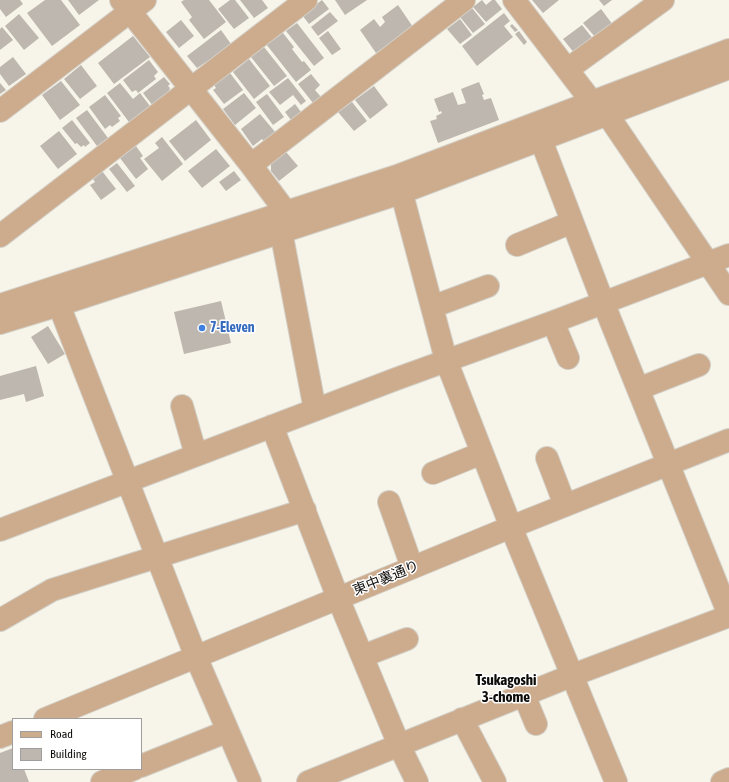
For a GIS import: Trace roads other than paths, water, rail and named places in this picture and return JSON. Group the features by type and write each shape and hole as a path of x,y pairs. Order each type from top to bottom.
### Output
{"street":[{"path":"0,236 306,0"},
{"path":"251,165 464,0"},
{"path":"514,0 600,108 729,294"},
{"path":"568,69 663,0"},
{"path":"0,111 132,4 192,89 251,165 283,222 315,410"},
{"path":"400,184 600,108 729,50"},
{"path":"0,305 283,222 541,140 600,108 729,68"},
{"path":"308,782 572,675 729,615 603,302 541,140"},
{"path":"400,184 446,360 511,527 616,782"},
{"path":"0,323 59,305 283,222"},
{"path":"517,245 572,222"},
{"path":"0,530 446,360 553,322 729,254"},
{"path":"432,307 488,286"},
{"path":"59,305 196,657 250,782"},
{"path":"553,322 568,358"},
{"path":"638,389 699,365"},
{"path":"182,406 196,455"},
{"path":"272,426 338,598 399,745 417,782"},
{"name":"東中裏通り","path":"47,718 564,505 729,440"},
{"path":"433,472 482,454"},
{"path":"547,458 564,505"},
{"path":"389,502 412,567"},
{"path":"0,620 52,590 305,510"},
{"path":"363,656 408,639"},
{"path":"524,695 536,724"},
{"path":"462,719 495,782"},
{"path":"142,766 228,731"},
{"path":"0,737 12,732"},
{"path":"102,782 132,770"},
{"path":"722,782 729,779"}],"place":[{"name":"7-Eleven","path":"202,328"}],"district":[{"name":"Tsukagoshi 3-chome","path":"506,688"}]}
